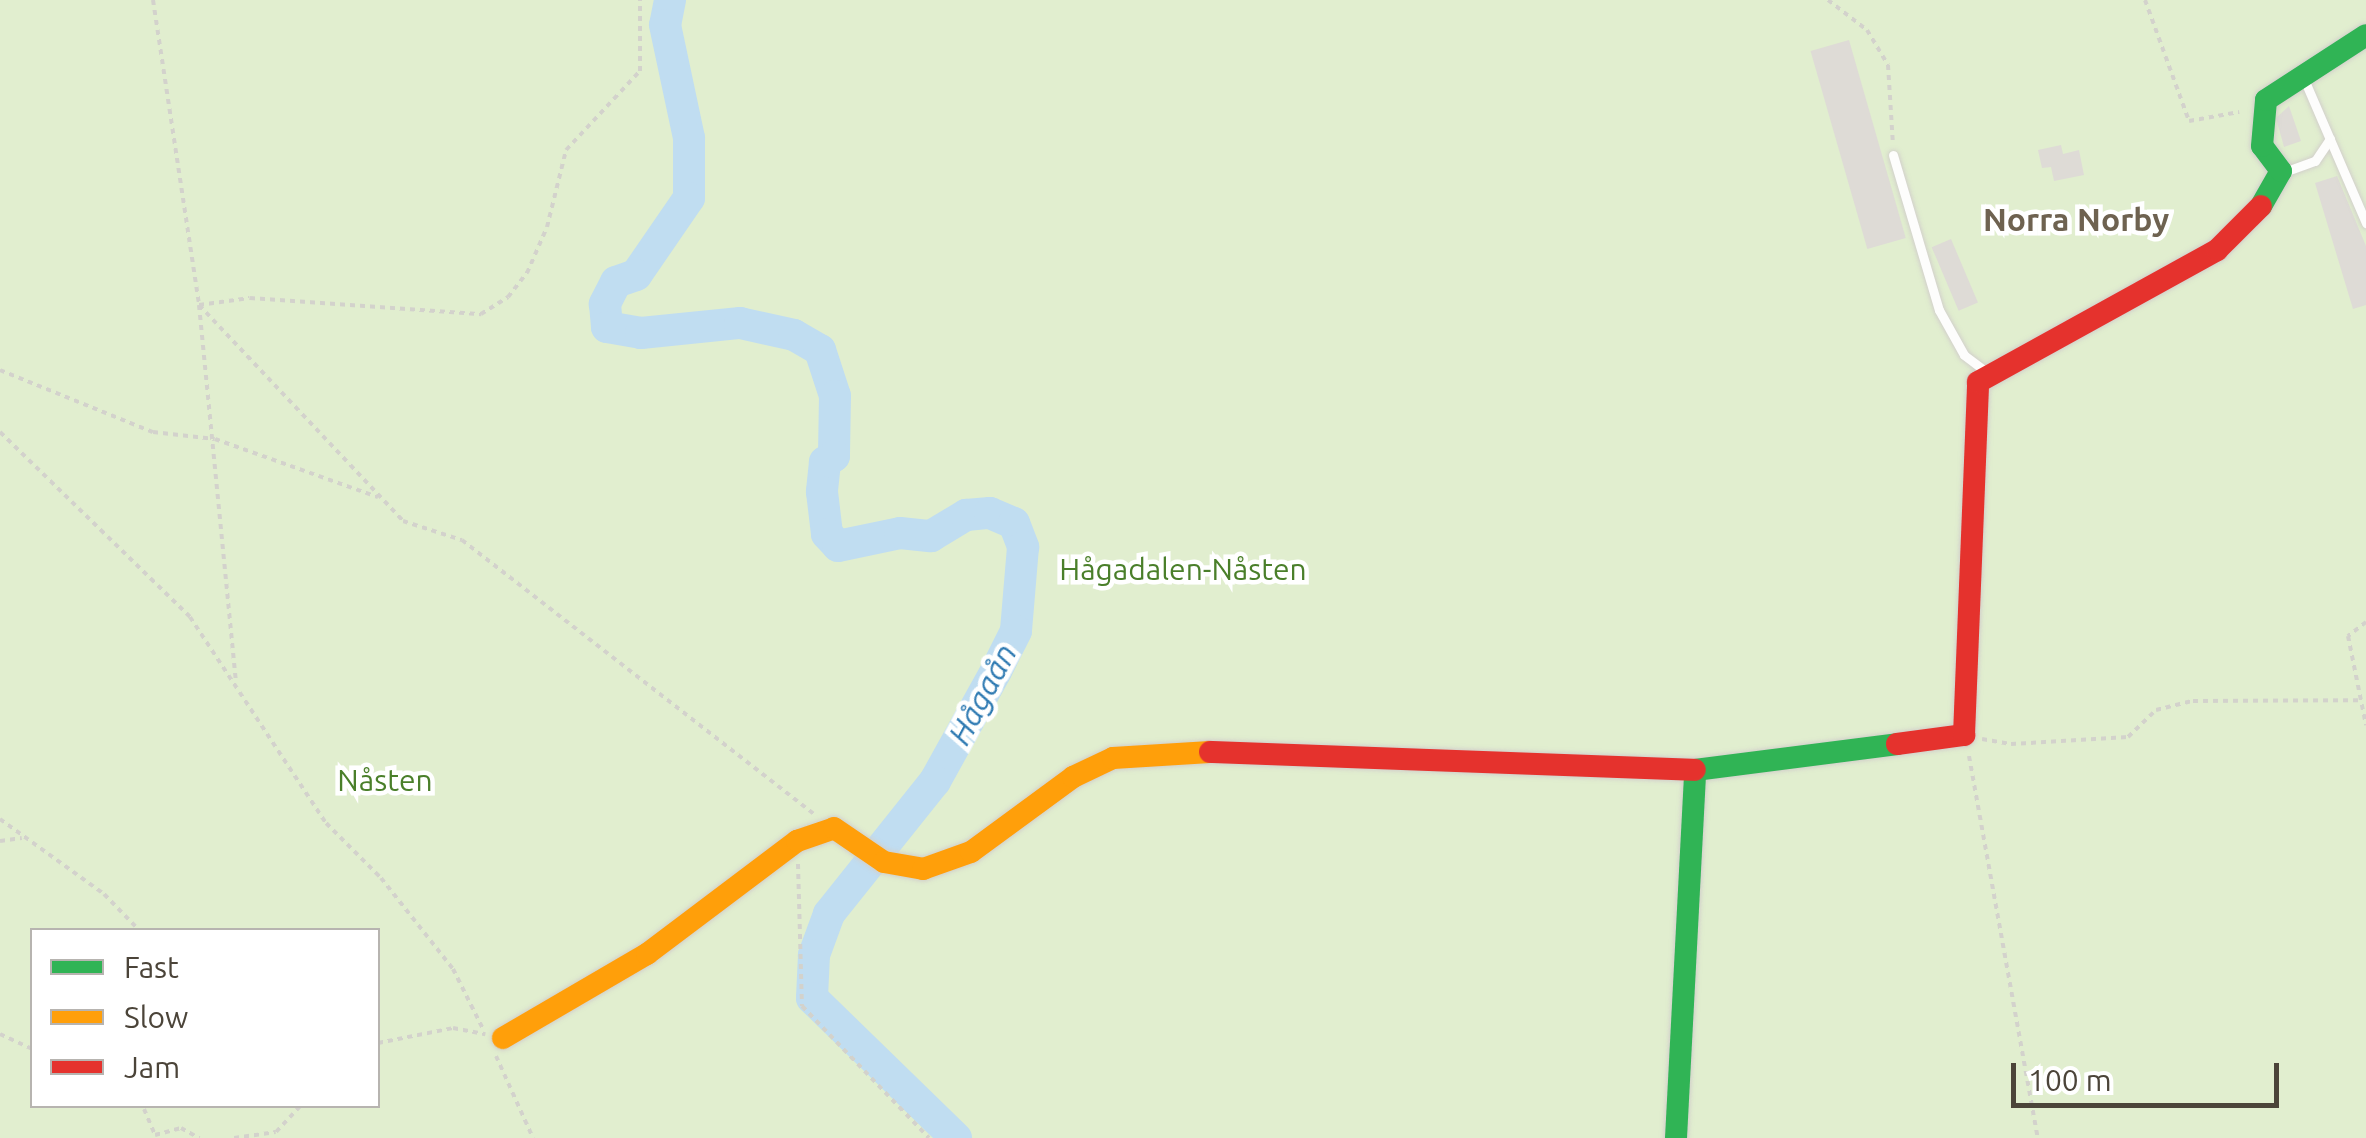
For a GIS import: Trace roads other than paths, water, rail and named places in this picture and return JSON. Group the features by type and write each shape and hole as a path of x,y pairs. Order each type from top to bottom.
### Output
{"street":[{"path":"494,1036 647,954 797,841 841,832 884,862 922,868 971,852 1072,777 1113,758 1172,751 1696,770 1964,735 1985,378 2216,250 2251,223 2281,172 2266,159 2262,107 2366,36"},
{"path":"1676,1138 1696,770"}],"lane":[{"path":"2304,80 2366,223"},
{"path":"2281,172 2315,161 2330,139"},
{"path":"1893,155 1939,310 1964,355 1985,378"}],"waterway":[{"name":"Hågaån","path":"670,0 665,25 689,138 689,198 636,275 616,282 605,304 607,327 641,333 740,323 794,335 820,350 835,396 834,456 825,462 822,492 827,534 838,546 900,533 931,536 966,515 990,513 1014,523 1023,547 1016,631 996,671 935,781 829,914 814,955 812,998 956,1138"}],"district":[{"name":"Norra Norby","path":"2076,219"}],"park label":[{"name":"Hågadalen-Nåsten","path":"1183,569"},
{"name":"Nåsten","path":"385,780"}]}
